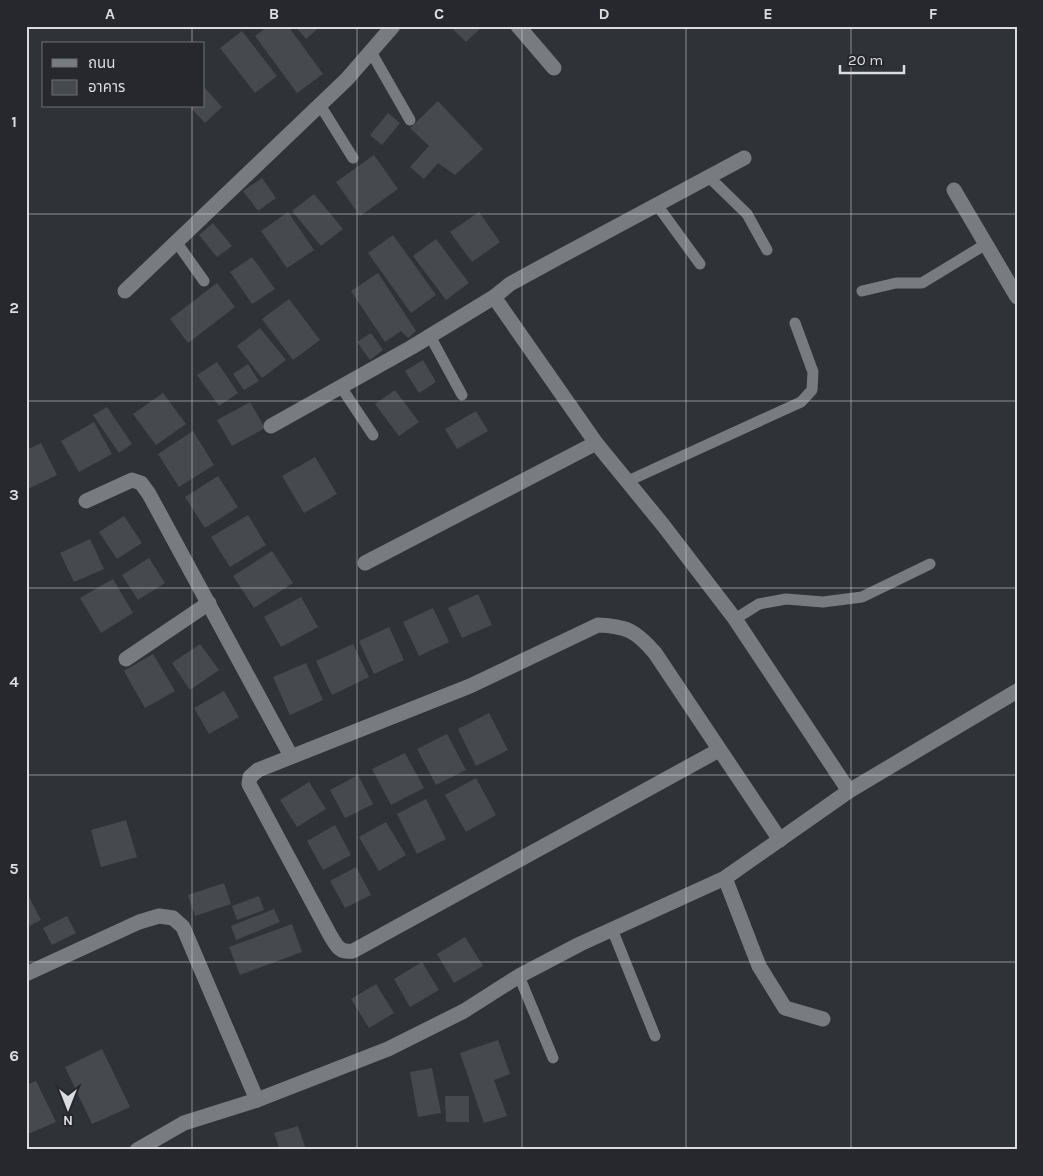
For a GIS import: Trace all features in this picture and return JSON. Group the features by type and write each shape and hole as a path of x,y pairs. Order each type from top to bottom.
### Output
{"street":[{"path":"125,290 177,243 347,79 393,26"},
{"path":"518,26 554,68"},
{"path":"271,426 430,336 518,280 744,158"},
{"path":"954,190 1017,297"},
{"path":"494,297 596,442 735,619 849,791"},
{"path":"365,563 596,442"},
{"path":"86,501 132,480 141,483 150,494 291,756"},
{"path":"126,658 209,603"},
{"path":"720,750 353,951 346,952 338,948 330,936 249,784 253,774 291,756 470,686 598,626 616,626 634,631 642,637 655,653 720,750 780,840"},
{"path":"137,1150 184,1123 257,1100 388,1049 464,1010 519,976 612,929 725,878 849,791 1017,691"},
{"path":"725,878 759,966 784,1008 823,1019"},
{"path":"26,974 139,922 159,916 174,918 183,927 257,1100"}],"lane":[{"path":"371,52 410,120"},
{"path":"320,105 353,158"},
{"path":"709,177 747,214 767,250"},
{"path":"657,205 700,264"},
{"path":"177,243 204,280"},
{"path":"862,291 896,283 922,283 986,244"},
{"path":"628,481 801,402 812,390 813,372 795,322"},
{"path":"430,336 462,395"},
{"path":"341,387 373,435"},
{"path":"735,619 760,604 786,599 824,602 862,597 930,564"},
{"path":"612,929 656,1036"},
{"path":"519,976 552,1058"}],"building":[{"path":"269,26 288,26 323,74 297,93 255,36"},
{"path":"295,26 321,26 306,39"},
{"path":"450,26 483,26 466,42"},
{"path":"242,31 277,76 255,93 220,48"},
{"path":"205,88 222,107 205,123 191,108 205,108"},
{"path":"438,101 483,149 455,175 438,163 424,179 410,167 429,146 410,128"},
{"path":"388,113 400,123 382,145 370,135"},
{"path":"374,155 398,189 360,216 336,182"},
{"path":"262,178 276,198 258,211 243,191"},
{"path":"314,194 343,229 321,246 292,211"},
{"path":"288,212 314,250 287,268 261,231"},
{"path":"479,212 500,242 472,262 450,232"},
{"path":"213,223 232,246 217,257 199,235"},
{"path":"393,235 436,295 411,313 368,253"},
{"path":"436,239 469,283 446,300 413,256"},
{"path":"252,257 275,289 252,304 230,272"},
{"path":"378,273 416,331 408,338 401,331 385,342 351,291"},
{"path":"217,283 235,307 188,343 170,319"},
{"path":"289,299 320,340 293,360 262,319"},
{"path":"260,328 286,360 262,378 237,346"},
{"path":"371,333 383,350 370,360 357,342"},
{"path":"423,360 436,382 419,393 405,371"},
{"path":"217,362 238,393 219,406 197,375"},
{"path":"248,364 259,381 244,390 233,374"},
{"path":"395,390 419,422 399,436 375,404"},
{"path":"163,393 186,424 156,445 133,414"},
{"path":"250,402 265,428 232,446 217,420"},
{"path":"107,407 132,444 119,453 93,415"},
{"path":"476,411 488,431 457,449 445,429"},
{"path":"94,422 112,454 79,472 61,441"},
{"path":"193,431 214,465 179,487 158,454"},
{"path":"41,443 57,475 26,490 26,450"},
{"path":"315,457 337,494 304,513 282,476"},
{"path":"218,476 238,507 205,528 185,497"},
{"path":"248,515 266,545 230,567 211,537"},
{"path":"124,516 142,543 117,559 99,532"},
{"path":"90,539 104,569 74,582 60,553"},
{"path":"272,551 293,583 254,608 233,576"},
{"path":"149,558 165,583 138,600 122,575"},
{"path":"113,579 133,613 101,633 80,598"},
{"path":"478,594 492,625 462,638 448,608"},
{"path":"301,597 318,627 281,647 264,617"},
{"path":"433,608 449,642 419,656 403,622"},
{"path":"389,627 404,660 374,674 359,641"},
{"path":"200,644 219,670 190,690 172,663"},
{"path":"353,644 369,677 332,695 316,661"},
{"path":"153,654 175,691 145,708 124,671"},
{"path":"306,663 323,700 290,715 273,677"},
{"path":"224,691 239,717 209,734 194,708"},
{"path":"489,713 508,750 476,766 458,729"},
{"path":"447,734 466,770 436,785 417,749"},
{"path":"405,753 424,788 391,805 372,769"},
{"path":"358,775 373,804 345,818 330,790"},
{"path":"476,778 496,815 466,832 445,795"},
{"path":"309,782 326,809 297,827 280,800"},
{"path":"426,799 446,839 417,854 397,814"},
{"path":"126,820 137,857 101,867 91,830"},
{"path":"386,822 406,855 379,871 359,837"},
{"path":"335,825 351,855 323,870 307,841"},
{"path":"356,867 371,895 345,908 330,881"},
{"path":"224,883 231,904 195,916 188,895"},
{"path":"26,891 41,920 26,928"},
{"path":"259,896 264,910 237,920 232,906"},
{"path":"274,909 280,922 236,940 231,926"},
{"path":"67,916 76,933 52,945 43,928"},
{"path":"292,924 302,952 240,975 229,947"},
{"path":"465,937 483,966 454,983 437,954"},
{"path":"422,962 439,990 410,1007 394,979"},
{"path":"376,984 394,1013 369,1028 351,999"},
{"path":"498,1040 510,1074 494,1080 507,1116 484,1123 460,1053"},
{"path":"102,1049 130,1107 92,1124 65,1067"},
{"path":"432,1068 441,1113 418,1117 410,1072"},
{"path":"36,1081 56,1122 26,1135 26,1085"},
{"path":"445,1096 469,1096 469,1122 446,1122"},
{"path":"298,1126 306,1150 280,1150 274,1133"}]}
